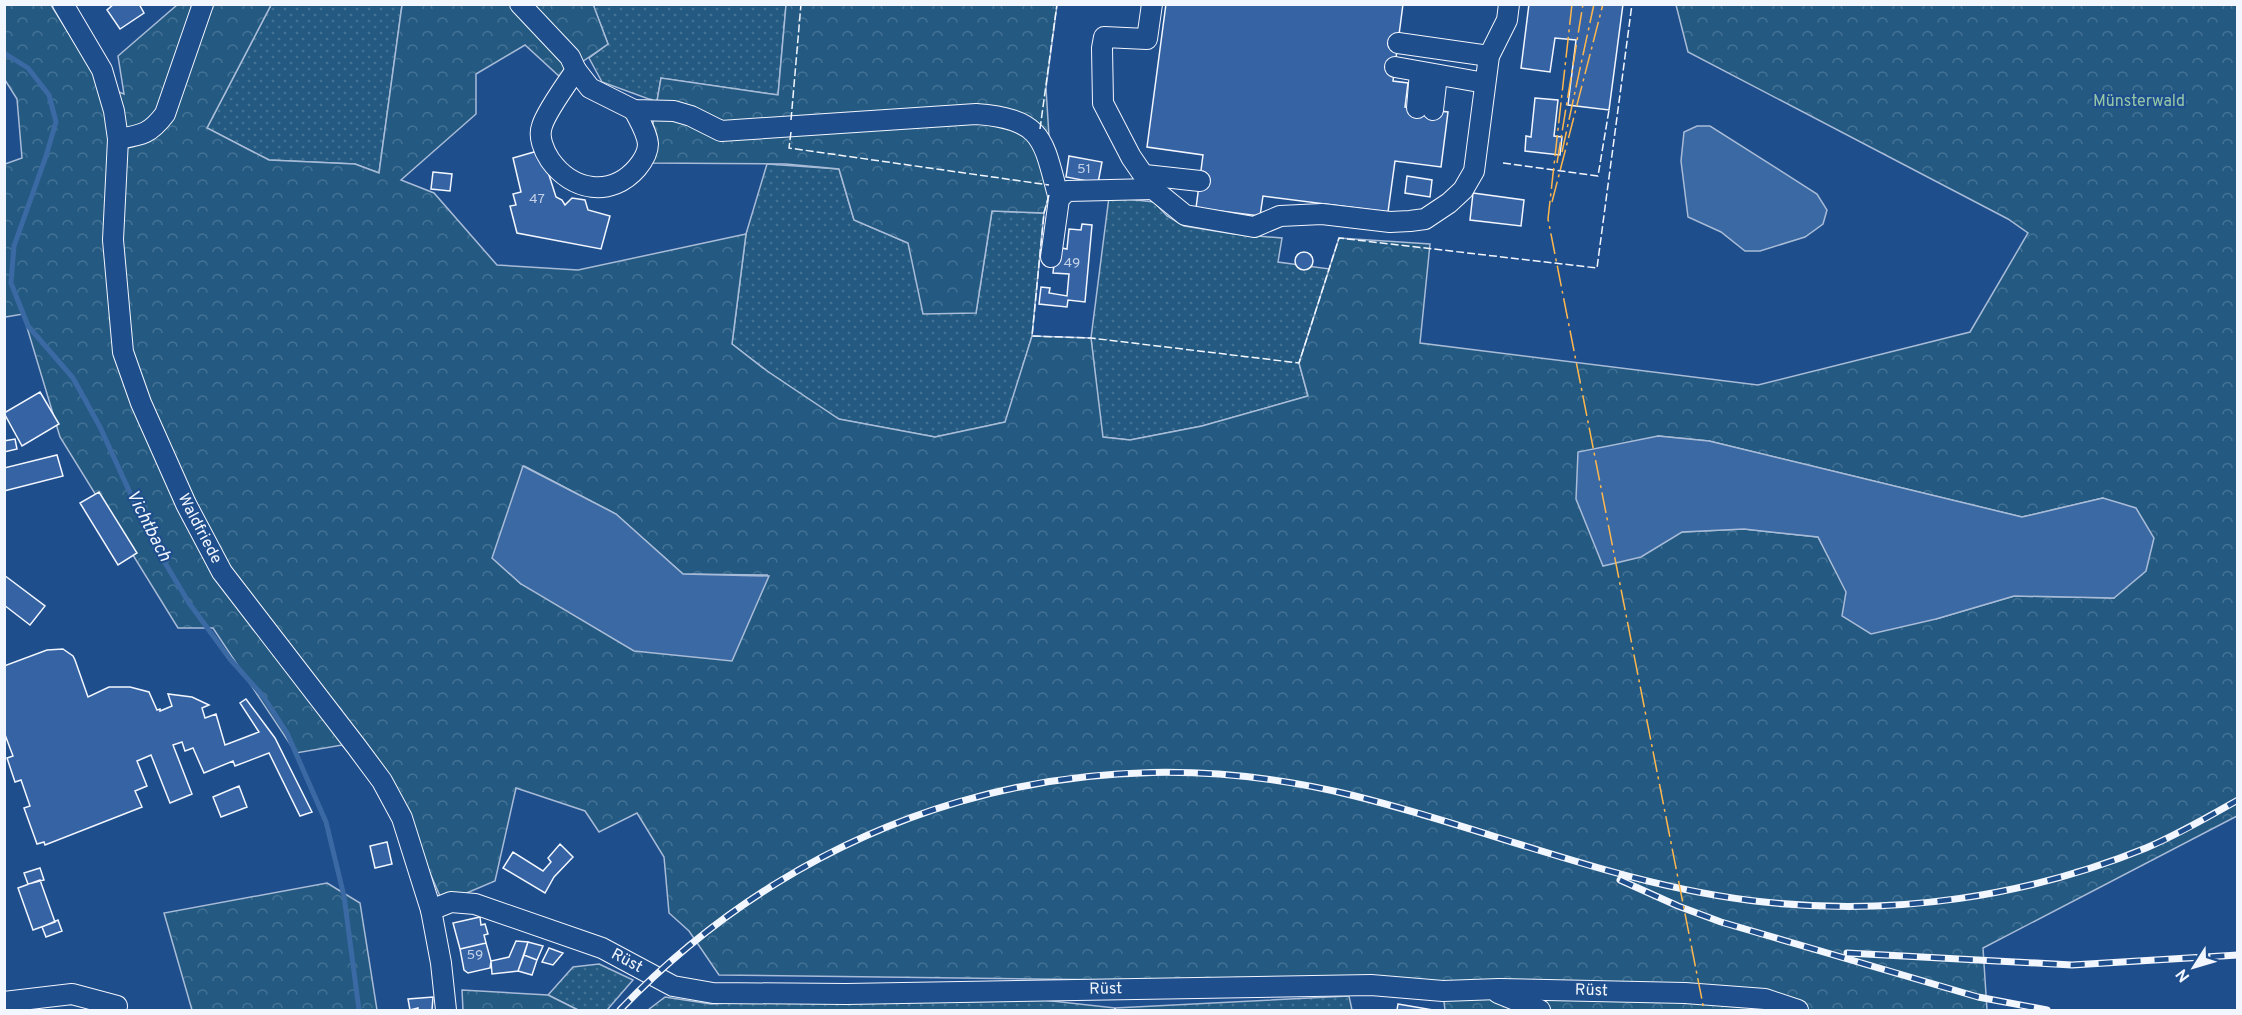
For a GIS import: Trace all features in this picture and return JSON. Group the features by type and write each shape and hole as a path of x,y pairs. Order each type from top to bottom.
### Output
{"street":[{"name":"Waldfriede","path":"63,4 102,70 114,111 118,139 114,252 123,352 141,402 186,504 222,572 382,781 402,818 430,910 441,963 446,1011"},
{"path":"118,139 144,135 156,126 165,114 203,4"},
{"path":"520,4 570,57 576,70 590,88 634,110 674,111 691,116 721,131 976,114 995,115 1034,130 1044,146 1059,199 1052,256"},
{"path":"1152,4 1147,39 1104,37 1102,48 1103,103 1131,157 1149,182 1185,215 1254,227 1280,216 1322,214 1390,222 1425,219 1449,203 1463,190 1474,171 1489,56 1508,20 1509,4"},
{"path":"1398,43 1489,56"},
{"path":"1395,67 1485,82"},
{"path":"576,70 542,126 541,140 546,154 568,178 582,185 599,187 613,186 627,179 642,162 648,145 644,128 634,110"},
{"path":"1425,109 1429,73"},
{"path":"1059,199 1067,191 1149,182 1200,181"},
{"name":"Rüst","path":"430,910 451,902 475,904 602,948 673,986 713,993 846,994 1371,986 1443,991 1488,989 1685,993 1765,999 1798,1011"},
{"path":"1488,989 1540,1011"},
{"path":"4,1002 72,994 117,1006"}],"green space":[{"name":"Münsterwald","path":"593,4 608,44 560,77 525,45 476,74 476,114 401,180 434,193 497,265 578,270 746,234 732,344 767,371 839,419 935,437 1005,422 1032,336 1091,338 1103,437 1130,440 1202,426 1308,396 1299,363 1339,238 1430,244 1420,343 1758,385 1970,332 2028,233 2008,219 1688,52 1676,5 2237,5 2237,816 1983,948 1987,1010 1445,1010 1442,984 719,975 689,931 669,913 664,857 637,813 599,832 585,811 516,788 495,881 443,903 407,820 342,745 296,753 213,628 178,628 60,437 23,314 5,317 5,164 22,158 17,99 5,80 5,5 51,5 101,85 124,94 118,56 177,5 271,5 207,128 269,160 355,164 379,173 402,5","holes":["1658,436 1709,441 2022,517 2103,498 2114,598 2014,596 1936,619 1847,592 1818,537 1744,529 1682,532","524,466 616,514 683,574 768,575 521,584 493,558"]},
{"path":"271,5 402,5 379,173 355,164 269,160 207,128"},
{"path":"593,5 786,5 778,95 661,78 657,102 602,82 589,58 608,44"},
{"path":"786,5 1057,5 1046,88 1052,185 1044,213 992,211 976,313 923,314 908,243 854,220 839,169 786,164 646,163 661,78 778,95"},
{"path":"767,164 839,169 854,220 908,243 976,313 992,211 1044,213 1032,336 1006,422 935,437 838,419 767,371 732,344 746,234"},
{"path":"1109,197 1154,202 1167,216 1184,226 1234,234 1282,238 1278,262 1330,269 1299,363 1308,396 1202,426 1130,440 1102,437 1091,338"},
{"path":"327,883 360,903 377,1010 192,1010 164,913"},
{"path":"599,964 633,980 607,1010 578,1010 548,995 573,967"},
{"path":"462,990 548,995 578,1010 463,1010"},
{"path":"954,990 1115,1008 1349,996 1352,1010 648,1010 665,997 711,1004"}],"shaded area":[{"path":"1697,126 1710,126 1817,194 1827,210 1823,224 1805,237 1760,251 1745,251 1721,232 1688,217 1681,161 1684,132"},
{"path":"1658,436 1709,441 2022,517 2103,498 2136,508 2154,538 2146,571 2114,598 2014,596 1936,619 1871,634 1842,616 1846,592 1818,537 1744,529 1682,532 1641,557 1603,566 1576,499 1578,452"},
{"path":"523,466 616,514 683,574 769,576 732,661 634,651 521,584 492,558"}],"building":[{"path":"114,4 139,4 144,13 120,29 107,10"},
{"path":"1166,4 1403,4 1393,81 1408,83 1405,107 1448,112 1441,167 1395,161 1388,212 1263,196 1260,216 1196,208 1203,155 1147,147"},
{"path":"1529,4 1623,4 1609,110 1568,105 1576,40 1555,38 1550,72 1521,68"},
{"path":"1535,98 1558,100 1554,136 1562,137 1560,155 1525,151 1526,136 1531,137"},
{"path":"541,150 556,197 565,205 572,198 585,200 588,210 610,216 601,249 517,233 510,206 516,205 513,194 521,192 513,158"},
{"path":"1069,156 1102,162 1098,183 1066,177"},
{"path":"433,172 452,174 450,191 431,189"},
{"path":"1407,176 1432,180 1430,197 1405,193"},
{"path":"1473,193 1524,200 1521,226 1470,220"},
{"path":"1082,224 1092,225 1085,302 1068,300 1067,307 1039,304 1041,287 1050,288 1049,293 1067,296 1069,274 1053,273 1056,247 1067,249 1069,229 1081,230"},
{"path":"1300,252 1308,252 1313,257 1311,268 1300,270 1295,265 1295,257"},
{"path":"40,392 59,424 22,446 4,413"},
{"path":"15,439 17,449 4,452 4,441"},
{"path":"57,455 63,476 4,491 4,468"},
{"path":"99,492 137,553 118,565 80,503"},
{"path":"4,575 45,606 30,625 4,605"},
{"path":"63,649 73,656 88,697 109,687 130,687 149,692 157,710 160,709 160,711 172,706 168,694 192,697 209,705 202,708 205,718 216,714 225,745 259,732 240,703 246,699 275,738 312,812 300,816 269,753 235,766 233,761 204,773 193,748 185,751 182,742 173,745 192,794 170,803 151,755 137,761 147,786 135,791 142,807 45,845 44,842 37,844 24,808 30,806 21,780 15,782 7,758 13,756 4,732 4,666 47,650"},
{"path":"239,786 247,807 221,817 213,797"},
{"path":"387,842 392,864 375,868 370,846"},
{"path":"560,844 573,857 554,877 545,893 503,868 513,852 543,871 551,862 548,858"},
{"path":"40,868 44,880 28,884 24,873"},
{"path":"40,880 55,922 33,930 18,888"},
{"path":"480,917 481,925 485,924 488,934 484,935 486,943 460,949 453,923"},
{"path":"58,920 62,931 46,937 42,927"},
{"path":"516,941 528,942 518,971 492,974 491,961 509,957"},
{"path":"528,942 543,946 537,960 524,955"},
{"path":"486,943 491,961 490,968 468,973 464,970 460,949"},
{"path":"549,948 563,953 553,965 542,962"},
{"path":"524,955 537,960 532,975 518,971"},
{"path":"433,997 432,1010 418,1010 418,1008 410,1010 408,999"},
{"path":"1398,1004 1433,1010 1397,1010"}],"waterway":[{"name":"Vichtbach","path":"4,53 28,68 49,95 56,122 14,246 11,283 28,326 73,378 100,427 152,541 189,603 230,659 263,696 287,733 326,822 344,896 359,1010"}],"railway":[{"path":"620,1010 696,940 778,882 866,836 958,802 1054,781 1153,772 1253,777 1355,796 1660,884 1712,895 1813,906 1910,904 1958,899 2054,879 2146,848 2181,832 2238,800"},
{"path":"1620,880 1721,922 1978,997 2047,1010"},
{"path":"1847,953 2072,965 2238,955"}],"fence":[{"path":"791,120 801,4"},
{"path":"1040,129 1057,4"},
{"path":"1049,195 1044,213 1032,336 1091,338 1299,363 1339,238 1597,268 1632,4"},
{"path":"1503,163 1598,176 1609,110"},
{"path":"791,132 789,148 1049,185"}],"power":[{"path":"1572,4 1548,219 1704,1010"},
{"path":"1557,163 1583,4"},
{"path":"1562,152 1594,4"},
{"path":"1552,202 1603,4"}]}
